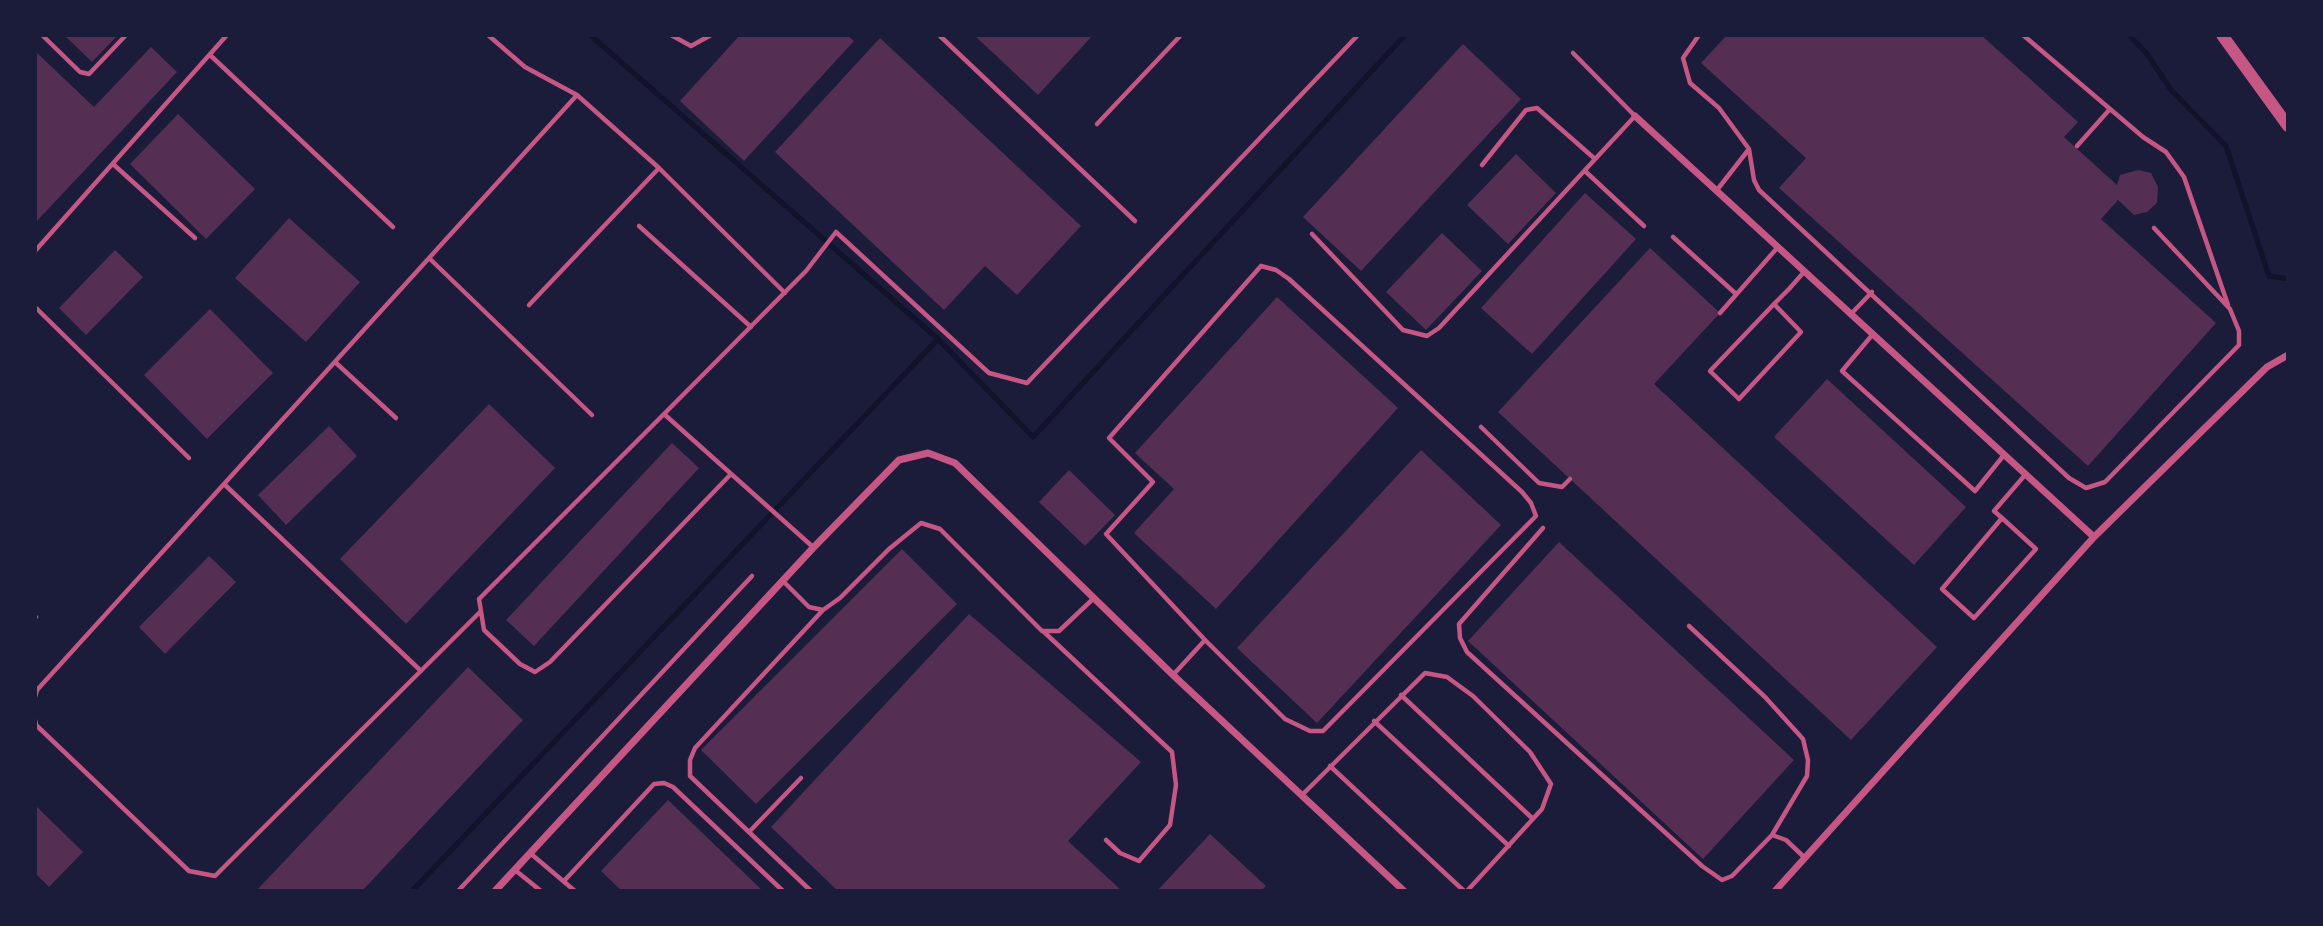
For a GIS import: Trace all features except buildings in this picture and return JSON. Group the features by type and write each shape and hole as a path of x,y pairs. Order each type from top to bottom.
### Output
{"street":[{"path":"2222,35 2288,126"},
{"path":"1635,116 2094,537"},
{"path":"1775,891 2094,537 2267,367 2288,355"},
{"path":"495,891 813,548 899,460 928,453 955,463 1173,676 1404,891"}],"lane":[{"path":"42,35 80,72 89,74 126,35"},
{"path":"35,251 227,35"},
{"path":"488,35 525,67 577,95 659,167 785,293"},
{"path":"671,35 691,46 711,35"},
{"path":"939,35 1135,221"},
{"path":"1097,124 1181,35"},
{"path":"731,474 550,662 535,672 520,664 484,630 479,613 479,599 785,293 836,232 989,373 1027,383 1358,35"},
{"path":"1699,35 1683,58 1690,83 1719,108 1749,149 1754,180 1759,190 1872,292 2069,478 2086,488 2105,482 2239,345 2239,331 2184,177 2166,152 2110,109 2023,35"},
{"path":"1312,234 1403,330 1427,336 1439,328 1635,116 1573,53"},
{"path":"210,55 393,227"},
{"path":"35,697 37,690 577,95"},
{"path":"1482,165 1526,110 1537,108 1595,159"},
{"path":"2077,146 2110,109"},
{"path":"1716,191 1749,149"},
{"path":"113,164 195,237"},
{"path":"529,305 659,167"},
{"path":"1585,171 1644,226"},
{"path":"639,226 751,327"},
{"path":"2154,228 2230,309"},
{"path":"1673,237 1735,293"},
{"path":"1720,313 1778,247"},
{"path":"429,258 592,415"},
{"path":"1261,266 1276,270 1289,279 1522,492 1531,503 1536,516 1323,731 1310,731 1285,719 1205,640 1106,534 1153,482 1109,438 1261,266"},
{"path":"1774,304 1801,332 1739,399 1710,372 1774,304 1805,272"},
{"path":"1851,314 1872,292"},
{"path":"35,307 189,458"},
{"path":"1873,334 1842,372 1975,491 2005,455"},
{"path":"335,362 396,418"},
{"path":"664,414 813,548"},
{"path":"1481,427 1539,483 1562,487 1570,479"},
{"path":"2002,518 1942,589 1975,618 2036,549 1994,510 2025,474"},
{"path":"224,484 421,671"},
{"path":"811,891 690,776 690,760 695,748 822,610 840,598 889,549 922,523 940,529 1042,631 1172,752 1176,785 1170,825 1139,861 1120,853 1106,840"},
{"path":"1544,528 1459,624 1460,638 1467,652 1702,866 1722,880 1732,876 1772,835 1807,776 1808,760 1803,739 1765,697 1689,626"},
{"path":"458,891 752,576"},
{"path":"783,581 809,607 822,610"},
{"path":"1042,631 1059,631 1094,598"},
{"path":"35,720 36,725 189,872 215,876 479,613"},
{"path":"1173,676 1205,640"},
{"path":"1302,795 1330,766 1374,721 1425,673 1447,677 1473,696 1530,752 1551,784 1542,809 1466,891 1330,766"},
{"path":"1401,695 1533,819"},
{"path":"1374,721 1509,846"},
{"path":"749,832 801,778"},
{"path":"564,881 654,784 664,783 673,787 783,891"},
{"path":"1772,835 1786,840 1805,858"},
{"path":"530,853 575,891"},
{"path":"514,870 541,891"}],"waterway":[{"path":"590,35 938,339"},
{"path":"412,891 938,339 1033,437 1405,35"},
{"path":"2129,35 2147,54 2171,90 2226,146 2269,276 2288,279"}]}
